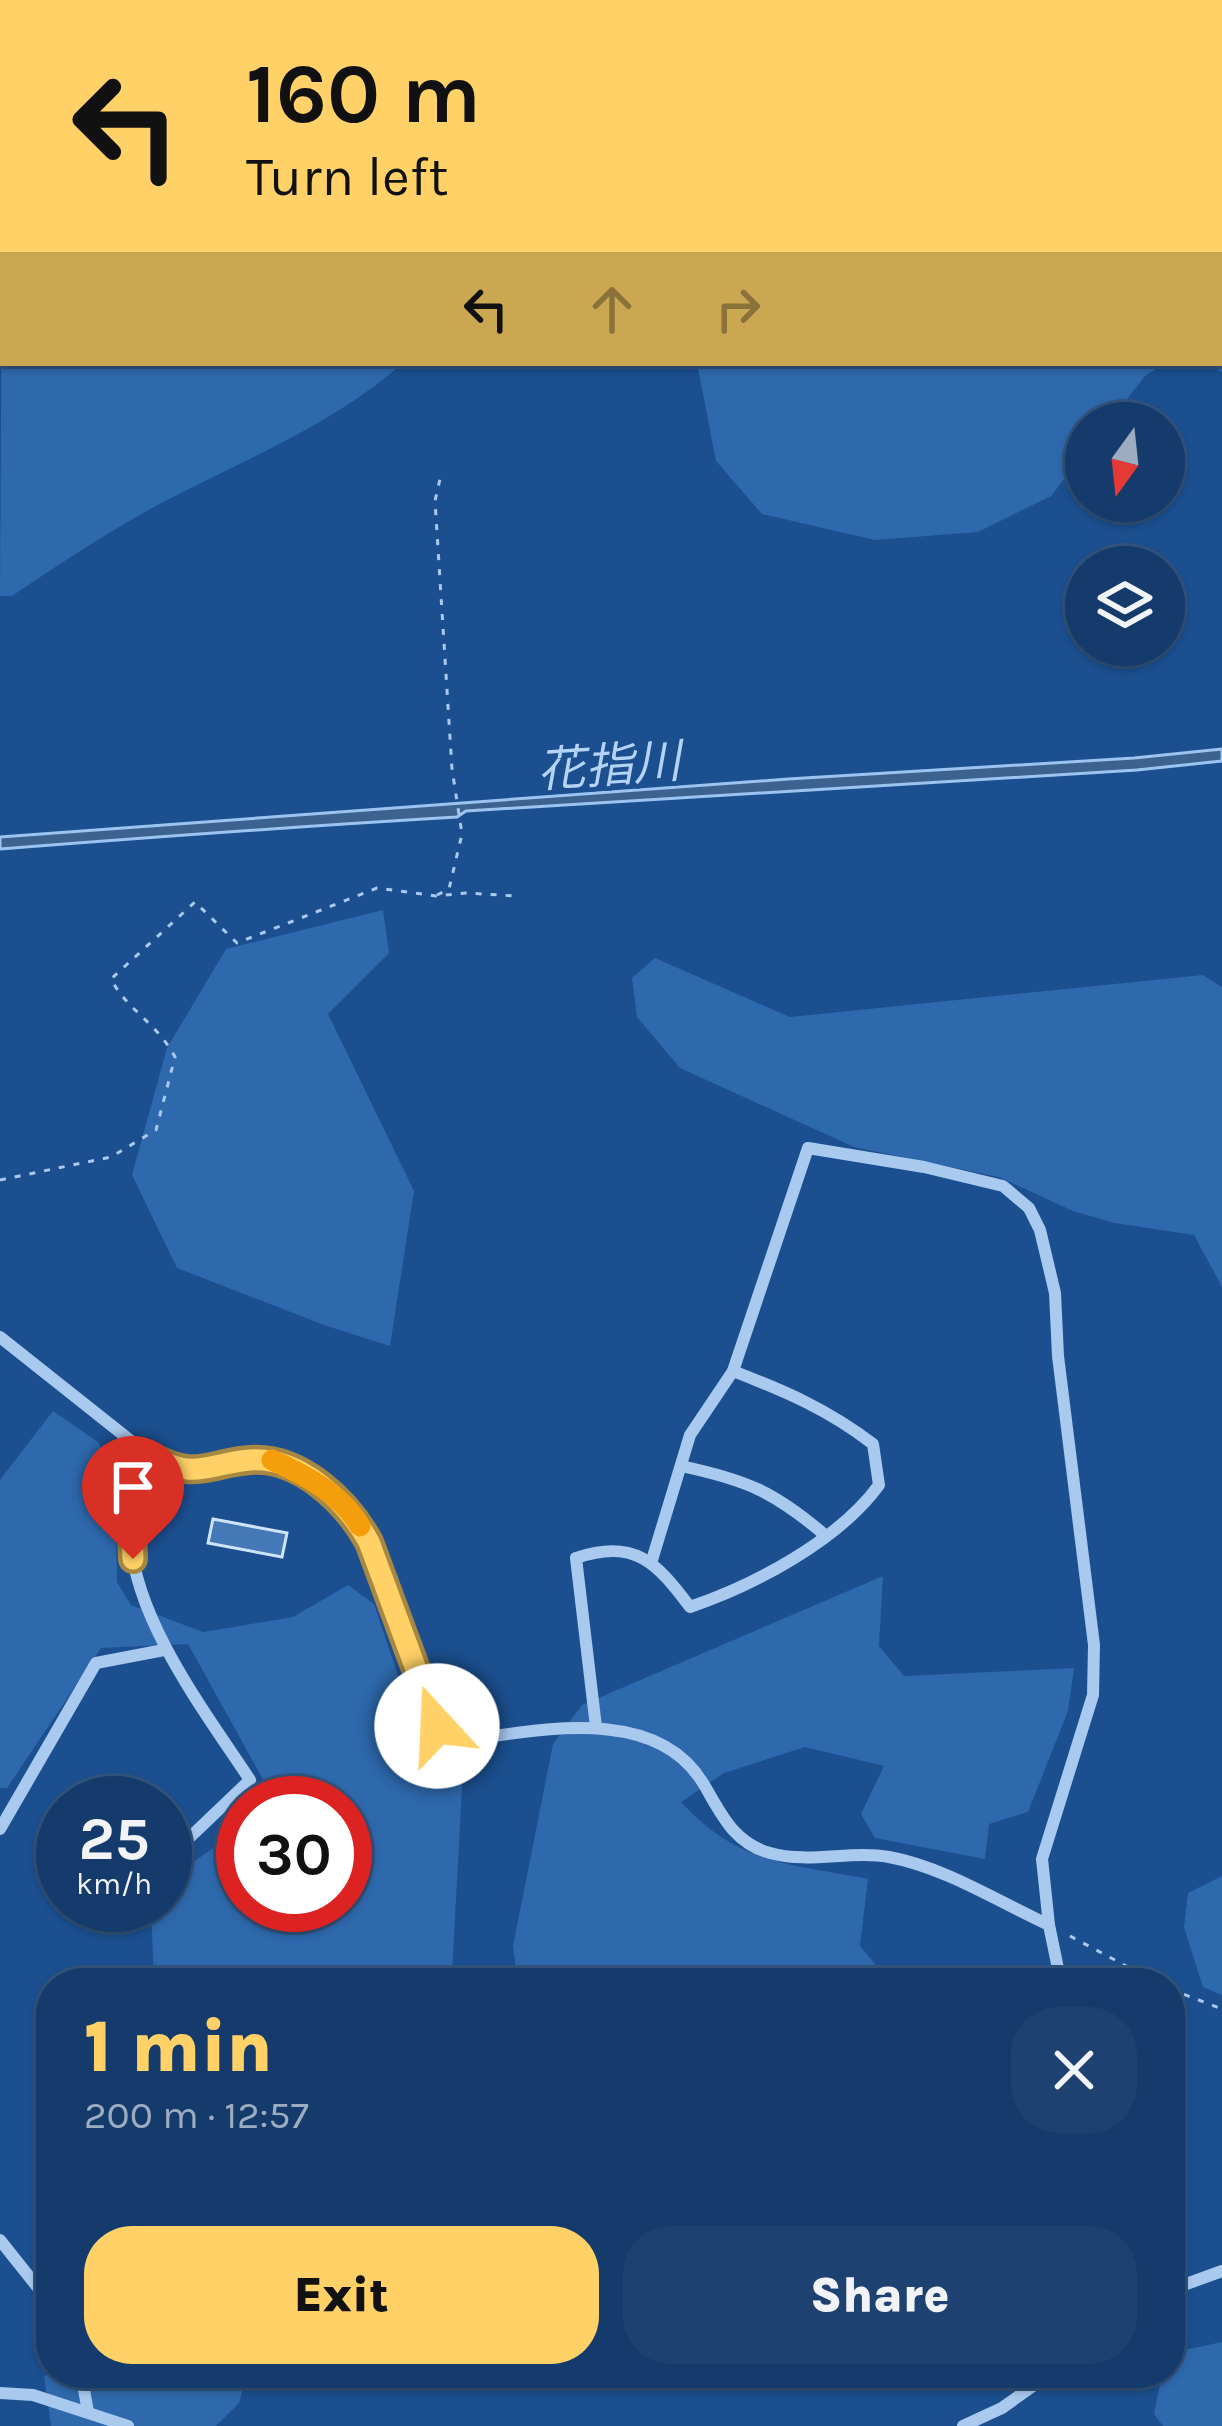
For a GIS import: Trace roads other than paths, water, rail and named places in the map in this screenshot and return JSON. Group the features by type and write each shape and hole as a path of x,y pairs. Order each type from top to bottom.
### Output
{"street":[{"path":"652,1560 697,1423 733,1370 808,1148 1004,1186 1029,1208 1040,1230 1055,1293 1058,1356 1094,1645 1093,1695 1042,1859 1058,1968"},
{"path":"0,1337 150,1456 173,1468 204,1471 248,1460 272,1460 304,1474 335,1497 356,1518 369,1542 437,1726 456,1741 596,1727 644,1737 678,1757 701,1779 721,1820 743,1840 768,1853 886,1856 923,1866 1049,1925"},
{"path":"596,1727 576,1558 621,1552 652,1560 690,1606 728,1594 826,1536 862,1508 879,1484 874,1444 835,1414 733,1370"},
{"path":"150,1456 131,1508 133,1559 164,1650 250,1780 192,1835"},
{"path":"681,1466 736,1478 785,1501 826,1536"},
{"path":"0,1829 96,1663 164,1650"},
{"path":"0,2240 36,2285"},
{"path":"1185,2285 1222,2271"},
{"path":"84,2388 88,2412"},
{"path":"963,2426 1030,2388"},
{"path":"0,2393 33,2395 128,2426"}],"water label":[{"name":"花指川","path":"609,766"}]}
